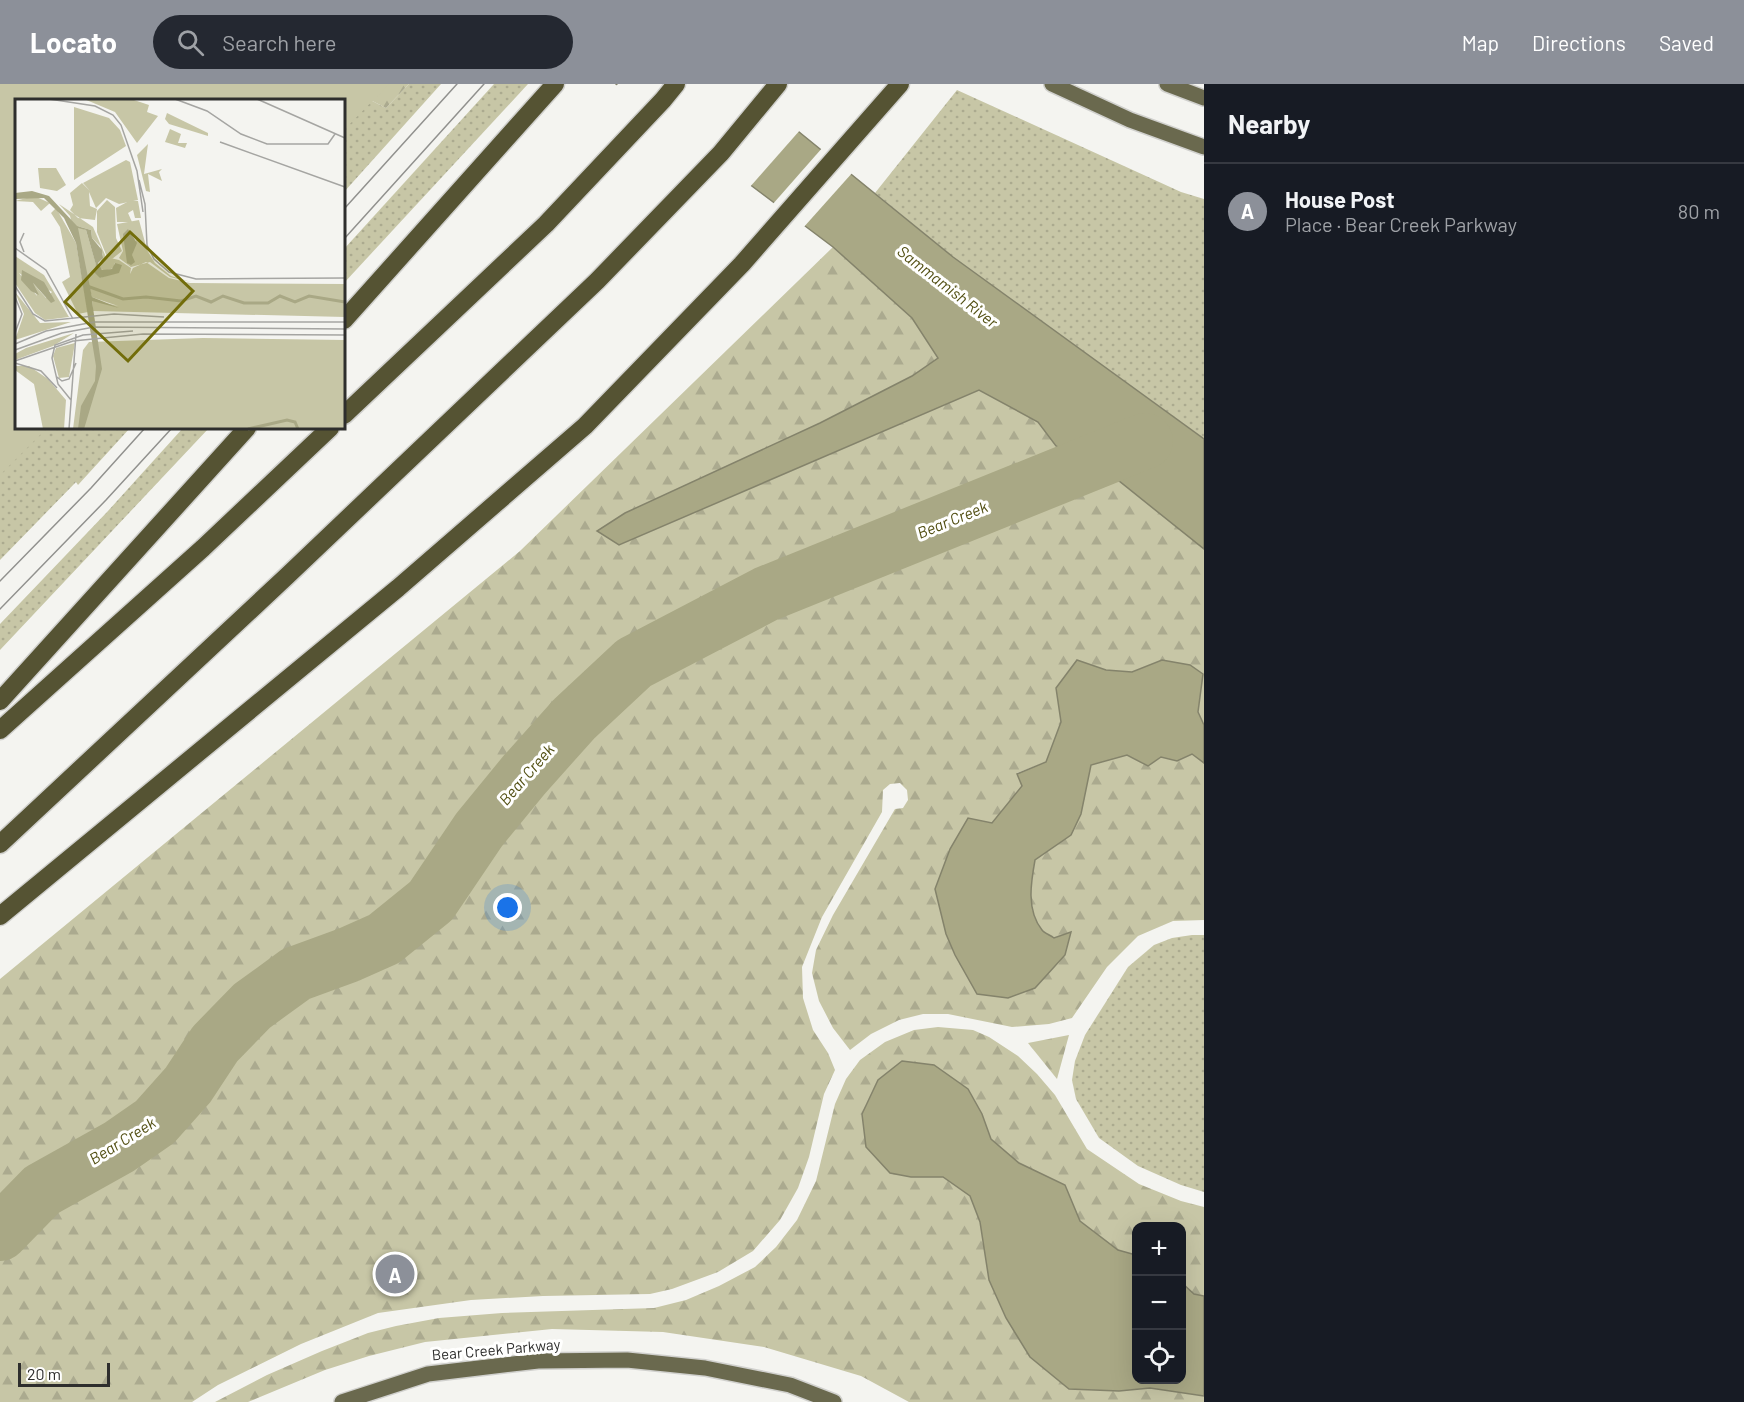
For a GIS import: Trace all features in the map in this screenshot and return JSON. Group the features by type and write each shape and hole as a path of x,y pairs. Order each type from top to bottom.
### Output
{"highway":[{"path":"345,319 555,84"},
{"path":"345,414 546,224 676,84"},
{"path":"0,844 287,576 597,281 721,153 778,84"},
{"path":"0,916 398,588 585,426 742,264 900,84"},
{"path":"0,701 246,429"},
{"path":"0,730 203,548 329,429"}],"main road":[{"path":"1052,84 1130,120 1204,147"},
{"path":"1167,84 1204,98"},
{"name":"Bear Creek Parkway","path":"342,1402 428,1374 538,1361 627,1360 705,1368 790,1385 834,1402"}],"green space":[{"path":"0,84 339,84 386,108 409,84 441,84 345,191 345,99 15,99 15,429 129,429 78,485 76,482 0,560"},
{"path":"0,84 389,84 345,129 345,99 15,99 15,429 46,429 0,475"},
{"path":"339,84 409,84 386,108"},
{"path":"494,84 528,84 345,282 345,248"},
{"path":"957,90 1181,192 1204,199 1204,439 953,257 875,193"},
{"path":"833,247 912,318 938,358 912,376 820,423 619,545 979,390 1038,422 1056,446 1119,481 1204,547 1204,725 1198,712 1203,674 1162,660 1132,672 1106,670 1077,660 1056,688 1061,722 1046,762 1017,773 1023,786 992,823 946,934 977,994 1070,932 1054,938 1043,931 1037,922 1031,896 1035,860 1071,834 1081,814 1090,765 1127,755 1148,766 1161,757 1177,761 1192,754 1204,763 1204,920 1173,921 1138,936 1107,967 1072,1018 1049,1024 1012,1027 948,1014 923,1014 899,1020 871,1034 850,1050 833,1028 819,1001 812,973 816,950 833,915 895,809 903,808 908,800 907,790 900,783 890,784 883,790 882,812 822,917 802,967 803,998 813,1030 828,1053 835,1070 824,1094 809,1157 798,1188 780,1220 753,1251 718,1272 672,1289 650,1294 471,1300 378,1313 301,1344 218,1385 192,1402 0,1402 0,979 520,551"},
{"path":"182,429 208,429 0,650 0,624 108,511"},
{"path":"1204,935 1204,1192 1181,1185 1138,1166 1099,1138 1076,1099 1072,1080 1075,1061 1085,1035 1128,967 1154,945 1172,938"},
{"path":"938,1027 973,1030 989,1037 1018,1056 1037,1074 1055,1095 1087,1149 1139,1184 1181,1201 1204,1207 1204,1296 1194,1294 1186,1287 1186,1222 1132,1222 1132,1254 1118,1250 1080,1221 1065,1185 1019,1163 991,1139 982,1114 878,1080 862,1114 866,1147 911,1177 943,1177 970,1196 980,1222 989,1280 1006,1318 1069,1389 1119,1391 1150,1388 1204,1396 1204,1402 909,1402 861,1376 764,1347 663,1332 552,1329 425,1342 325,1370 248,1402 215,1402 267,1375 322,1351 368,1333 396,1326 439,1318 502,1313 654,1308 686,1300 755,1267 776,1247 797,1220 816,1181 835,1104 846,1079 860,1060 885,1042 914,1030"},
{"path":"1069,1035 1057,1079 1028,1043"}],"water":[{"name":"Sammamish River","path":"616,84 740,84 953,257 1204,439 1204,549 1119,481 1056,446 1038,422 979,390 619,545 597,531 625,513 820,423 912,376 938,358 912,318 833,247"},
{"path":"1077,660 1106,670 1132,672 1162,660 1190,665 1203,674 1198,712 1204,725 1204,763 1192,754 1177,761 1161,757 1148,766 1127,755 1091,765 1081,814 1071,835 1035,860 1032,877 1032,905 1042,930 1054,938 1071,932 1065,955 1035,988 1008,998 977,994 946,934 935,889 950,849 968,818 992,823 1022,786 1017,774 1046,762 1061,722 1056,688"},
{"path":"902,1061 934,1065 968,1089 982,1114 991,1139 1019,1163 1065,1185 1080,1221 1118,1250 1132,1254 1132,1384 1186,1384 1186,1287 1194,1294 1204,1296 1204,1396 1150,1388 1119,1391 1069,1389 1030,1357 1006,1318 989,1280 980,1222 970,1196 943,1177 911,1177 890,1173 866,1147 862,1114 878,1080"}],"pier":[{"path":"618,84 745,84 801,129 749,188 615,87"},
{"path":"823,147 853,172 803,228 772,205"}],"waterway":[{"name":"Bear Creek","path":"0,1233 42,1190 119,1147 155,1122 188,1085 215,1044 252,1006 296,974 384,939 431,901 479,830 524,775 574,719 634,663 766,594 1145,441"}],"tram line":[{"path":"345,208 457,84"},
{"path":"345,238 484,84"},
{"path":"0,581 91,488 144,429"},
{"path":"0,609 171,429"}],"place":[{"name":"House Post","path":"395,1274"}]}
